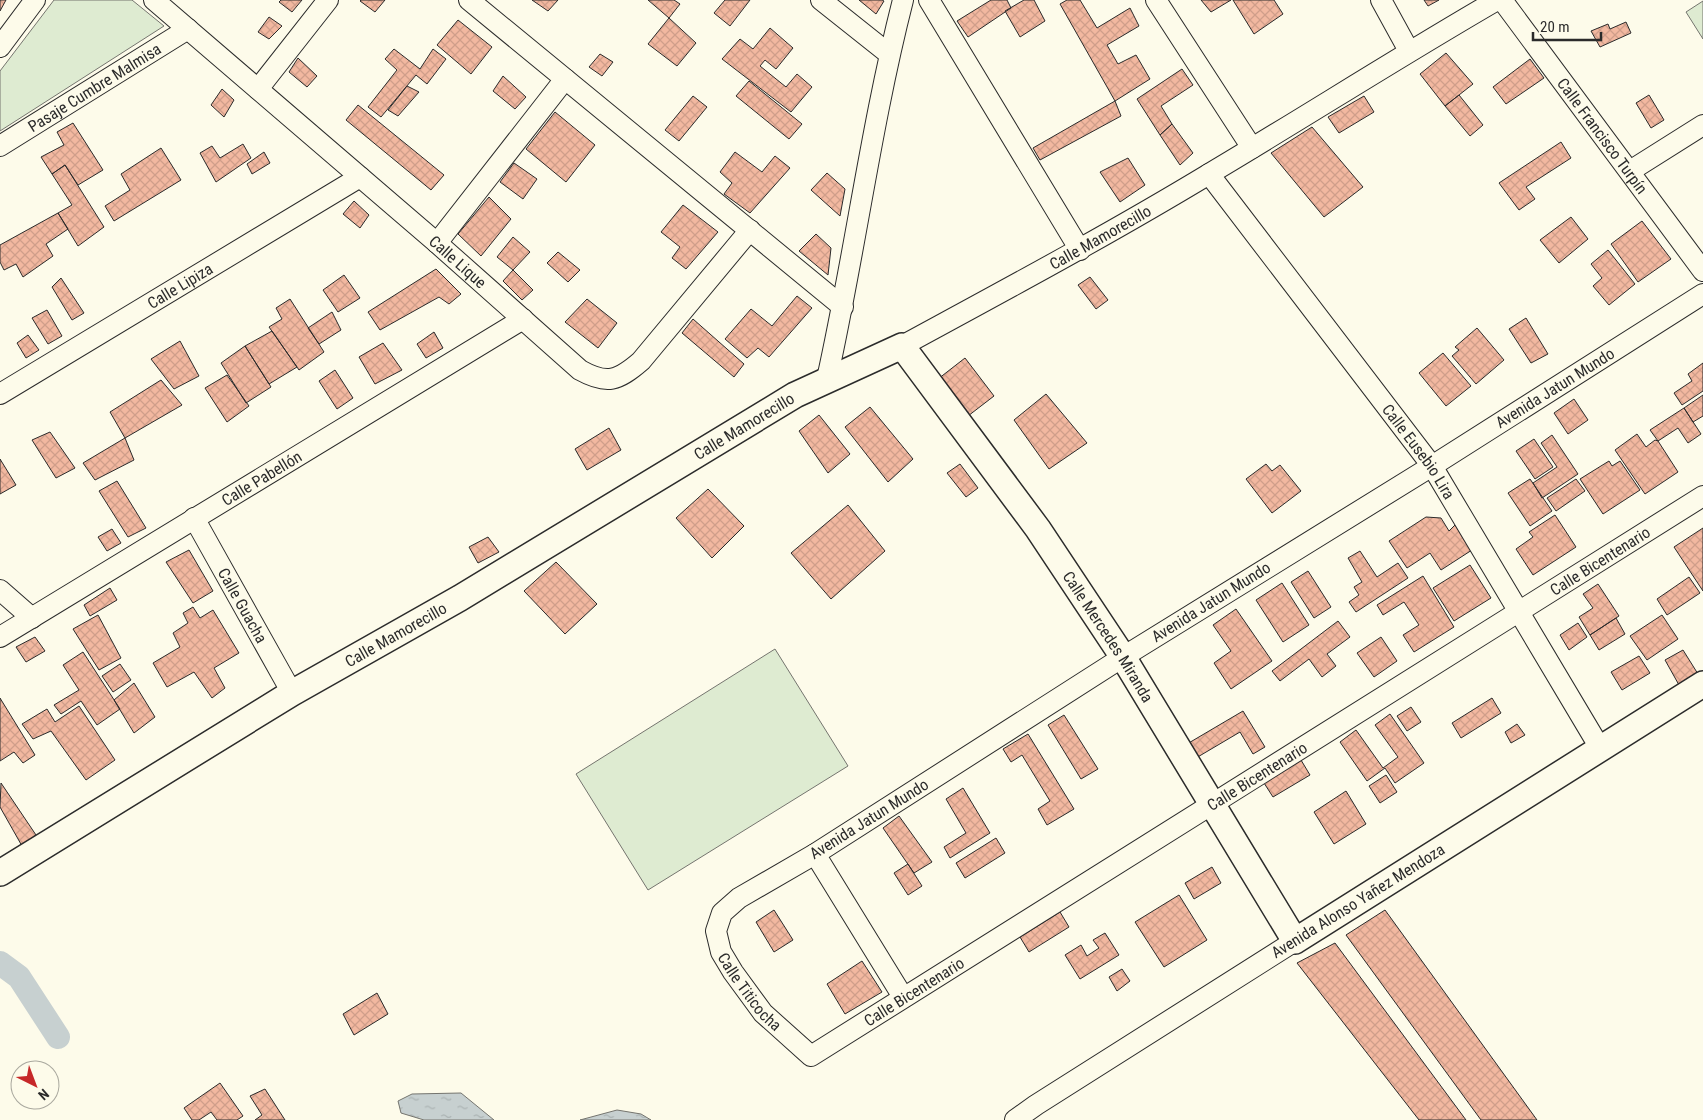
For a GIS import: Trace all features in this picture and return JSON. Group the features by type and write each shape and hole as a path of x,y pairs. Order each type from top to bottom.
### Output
{"street":[{"path":"0,47 35,0"},
{"name":"Calle Lique","path":"154,0 437,243 580,370 595,378 612,379 627,373 641,361 750,230"},
{"path":"258,89 328,0"},
{"path":"469,0 843,307"},
{"path":"821,0 889,54"},
{"path":"827,379 843,307 889,54 903,0"},
{"path":"929,0 1080,250"},
{"path":"1156,0 1252,148"},
{"path":"1381,0 1409,51"},
{"name":"Calle Mamorecillo","path":"0,872 292,693 460,598 795,395 902,346 1080,250 1252,148 1409,51 1497,0"},
{"name":"Calle Francisco Turpín","path":"1502,0 1703,271"},
{"name":"Pasaje Cumbre Malmisa","path":"0,146 188,29"},
{"path":"437,243 565,79"},
{"path":"1630,171 1703,125"},
{"name":"Calle Eusebio Lira","path":"1209,174 1432,466 1600,748"},
{"name":"Calle Lipiza","path":"0,394 360,177"},
{"name":"Avenida Jatun Mundo","path":"722,913 739,898 815,854 1123,657 1432,466 1703,294"},
{"name":"Calle Pabellón","path":"0,637 523,319"},
{"name":"Calle Mercedes Miranda","path":"902,346 1038,529 1123,657 1295,941"},
{"name":"Calle Bicentenario","path":"811,1056 1703,496"},
{"name":"Calle Guacha","path":"194,518 292,693"},
{"path":"0,590 32,618"},
{"name":"Avenida Alonso Yañez Mendoza","path":"1015,1120 1703,684"},
{"path":"815,854 903,998"},
{"name":"Calle Titicocha","path":"722,913 716,931 721,952 733,972 763,1013 811,1056"}],"green space":[{"path":"54,0 132,0 164,26 0,131 0,71"},
{"path":"1703,1 1703,39 1686,12"},
{"path":"775,649 848,766 648,890 576,774"}],"water":[{"path":"461,1093 494,1120 424,1120 401,1113 398,1101 412,1094"},
{"path":"617,1110 641,1114 651,1120 580,1120"}],"building":[{"path":"0,0 6,0 0,11"},
{"path":"281,0 302,0 292,12 279,2"},
{"path":"361,0 385,0 375,12"},
{"path":"532,0 558,0 548,11"},
{"path":"648,0 674,0 680,4 669,18"},
{"path":"725,0 750,0 730,26 714,13"},
{"path":"859,0 882,0 884,1 876,14"},
{"path":"991,0 1007,0 1011,8 968,37 957,21"},
{"path":"1024,0 1034,0 1045,21 1020,37 1005,11"},
{"path":"1067,0 1080,0 1097,28 1130,8 1139,26 1107,45 1118,64 1136,55 1150,79 1115,101 1060,4"},
{"path":"1201,0 1231,0 1211,12"},
{"path":"1233,0 1274,0 1283,14 1254,34"},
{"path":"1424,0 1439,0 1428,6"},
{"path":"269,17 282,26 269,39 258,32"},
{"path":"669,18 696,43 677,66 648,44"},
{"path":"458,20 492,47 471,74 437,45"},
{"path":"1626,22 1631,33 1600,47 1591,31 1608,24 1610,29"},
{"path":"770,28 793,48 776,69 765,60 760,66 786,87 797,74 812,87 791,112 722,59 740,39 753,49"},
{"path":"394,49 420,69 433,49 446,59 427,84 416,75 381,117 368,107 397,70 385,59"},
{"path":"1446,53 1473,84 1445,106 1420,74"},
{"path":"600,54 613,62 602,76 589,67"},
{"path":"298,58 317,76 307,87 289,72"},
{"path":"1530,59 1544,78 1506,104 1493,87"},
{"path":"1182,69 1193,85 1161,106 1172,124 1160,135 1137,99"},
{"path":"503,76 526,97 515,109 493,91"},
{"path":"749,81 802,124 789,139 736,96"},
{"path":"407,86 419,92 398,116 388,110"},
{"path":"222,89 234,100 224,117 211,105"},
{"path":"1459,95 1483,125 1470,136 1445,106"},
{"path":"1649,95 1664,120 1651,128 1636,103"},
{"path":"693,96 707,107 679,141 665,130"},
{"path":"1364,96 1374,112 1339,133 1328,117"},
{"path":"1115,101 1121,116 1040,160 1033,148"},
{"path":"358,105 444,175 431,190 346,120"},
{"path":"555,112 595,145 566,182 526,149"},
{"path":"73,123 103,170 78,185 65,165 52,174 41,157 64,145 57,132"},
{"path":"1172,124 1193,153 1180,165 1160,135"},
{"path":"1312,127 1363,187 1324,217 1271,153"},
{"path":"1561,142 1571,158 1526,187 1535,199 1519,210 1499,183"},
{"path":"243,144 251,158 216,182 200,153 212,146 220,158"},
{"path":"161,148 181,180 114,221 105,206 130,190 121,174"},
{"path":"264,152 270,163 252,174 247,164"},
{"path":"735,152 762,172 775,156 790,168 750,213 724,194 732,183 720,172"},
{"path":"1128,158 1145,185 1120,202 1100,172"},
{"path":"514,163 537,179 523,199 500,182"},
{"path":"65,165 104,227 78,246 58,213 72,205 52,174"},
{"path":"827,173 845,189 840,216 811,190"},
{"path":"489,197 511,219 481,256 458,234"},
{"path":"354,201 369,215 360,228 343,214"},
{"path":"683,205 718,232 686,269 672,258 680,247 661,232"},
{"path":"58,213 68,229 46,244 53,256 23,277 16,264 4,270 0,262 0,245"},
{"path":"1571,217 1588,239 1559,263 1540,240"},
{"path":"1642,221 1671,259 1638,282 1611,244"},
{"path":"816,234 831,248 828,275 799,251"},
{"path":"513,237 530,252 513,270 497,257"},
{"path":"1608,250 1635,284 1609,305 1593,286 1602,278 1591,264"},
{"path":"558,252 580,270 568,282 547,263"},
{"path":"436,269 461,294 449,304 439,297 380,330 368,312"},
{"path":"513,270 533,290 522,300 503,281"},
{"path":"344,275 360,298 338,312 323,290"},
{"path":"1090,277 1108,300 1096,309 1078,285"},
{"path":"61,278 84,313 72,320 52,287"},
{"path":"797,296 812,308 769,357 758,348 747,358 725,339 751,309 772,326"},
{"path":"290,299 324,352 299,370 269,327 282,319 276,308"},
{"path":"587,299 617,323 598,348 565,322"},
{"path":"47,310 62,336 48,344 32,318"},
{"path":"332,312 341,330 319,344 308,328"},
{"path":"1526,318 1548,354 1531,363 1509,329"},
{"path":"693,319 744,364 734,377 682,333"},
{"path":"1477,328 1504,360 1476,384 1452,356 1459,350 1455,347"},
{"path":"272,331 297,367 269,384 245,346"},
{"path":"434,332 443,348 426,358 417,344"},
{"path":"28,335 39,350 26,358 17,343"},
{"path":"180,341 199,376 174,389 151,359"},
{"path":"383,343 402,370 375,384 359,357"},
{"path":"245,346 271,387 246,403 221,363"},
{"path":"1443,353 1471,386 1446,406 1419,373"},
{"path":"965,358 994,396 968,416 938,379"},
{"path":"1703,363 1703,391 1682,405 1674,393 1692,381 1688,374"},
{"path":"335,370 353,398 337,409 319,381"},
{"path":"227,375 249,406 227,422 205,388"},
{"path":"161,380 182,405 125,438 110,412"},
{"path":"1046,394 1087,443 1049,469 1014,420"},
{"path":"1703,395 1703,416 1693,422 1684,408"},
{"path":"1574,399 1588,420 1568,434 1554,413"},
{"path":"870,407 913,459 888,482 845,427"},
{"path":"1684,408 1701,434 1688,443 1678,428 1658,441 1650,430"},
{"path":"819,415 850,454 828,473 799,431"},
{"path":"609,428 621,450 587,470 575,449"},
{"path":"50,432 75,468 56,478 32,440"},
{"path":"1637,434 1646,447 1655,440 1658,441 1678,472 1645,494 1615,450"},
{"path":"1552,435 1578,474 1542,498 1533,483 1557,467 1541,443"},
{"path":"125,438 134,460 95,480 83,463"},
{"path":"1534,439 1553,467 1535,479 1516,451"},
{"path":"0,459 16,485 0,494"},
{"path":"1609,461 1612,466 1620,461 1640,490 1603,514 1580,479"},
{"path":"960,464 978,488 966,497 947,473"},
{"path":"1266,464 1272,471 1280,465 1301,491 1272,513 1246,479"},
{"path":"1530,479 1552,511 1530,526 1508,493"},
{"path":"1576,479 1585,491 1556,511 1547,498"},
{"path":"117,481 146,528 128,537 99,491"},
{"path":"708,489 744,526 712,558 676,518"},
{"path":"848,505 885,551 831,599 791,553"},
{"path":"1555,515 1576,547 1533,575 1516,549 1533,537 1529,532"},
{"path":"1426,517 1441,518 1449,531 1455,525 1472,550 1441,570 1430,553 1407,568 1389,541"},
{"path":"1703,528 1703,591 1674,547"},
{"path":"112,529 121,543 107,551 98,537"},
{"path":"488,537 499,552 478,563 469,547"},
{"path":"189,550 213,591 193,603 166,562"},
{"path":"1360,551 1377,577 1398,563 1408,578 1356,612 1349,602 1359,595 1354,587 1362,582 1348,558"},
{"path":"556,562 597,604 565,634 524,591"},
{"path":"1470,565 1491,598 1454,621 1433,588"},
{"path":"1308,571 1331,607 1314,618 1291,582"},
{"path":"1423,576 1454,627 1414,652 1403,635 1419,625 1404,602 1383,615 1377,605"},
{"path":"1689,577 1700,593 1667,615 1657,599"},
{"path":"1282,583 1309,625 1283,642 1256,600"},
{"path":"1598,584 1619,616 1590,635 1579,617 1593,608 1583,594"},
{"path":"110,588 117,600 90,616 84,605"},
{"path":"193,607 200,618 213,610 239,653 214,668 225,688 212,698 194,672 167,687 153,663 180,647 173,633 188,623 183,613"},
{"path":"1236,609 1272,661 1231,689 1214,663 1231,651 1213,625"},
{"path":"98,615 121,658 99,670 73,629"},
{"path":"1662,615 1678,639 1647,660 1630,636"},
{"path":"1616,618 1625,634 1599,650 1590,635"},
{"path":"1338,621 1350,637 1327,654 1336,666 1322,677 1309,659 1280,681 1272,671"},
{"path":"1578,623 1587,637 1569,650 1560,635"},
{"path":"35,637 45,651 26,662 16,647"},
{"path":"1381,637 1397,661 1374,677 1357,653"},
{"path":"1683,650 1698,674 1679,685 1665,660"},
{"path":"83,652 120,709 97,725 81,701 61,714 54,705 79,690 63,665"},
{"path":"1639,656 1650,673 1622,690 1611,672"},
{"path":"120,664 131,680 113,692 102,676"},
{"path":"134,683 155,717 134,733 114,700"},
{"path":"0,698 35,755 23,763 14,752 0,761"},
{"path":"1492,698 1501,713 1461,738 1452,723"},
{"path":"79,706 115,760 86,780 51,731 33,739 22,724 47,709 55,722"},
{"path":"1411,707 1421,722 1407,731 1397,716"},
{"path":"1243,711 1265,747 1253,754 1240,732 1196,758 1187,744"},
{"path":"1390,714 1424,763 1395,783 1385,768 1367,781 1340,742 1356,730 1383,768 1398,757 1375,725"},
{"path":"1064,715 1098,769 1081,779 1048,725"},
{"path":"1517,724 1525,735 1511,743 1505,732"},
{"path":"1028,734 1074,809 1047,825 1038,809 1050,801 1022,755 1011,762 1003,749"},
{"path":"1301,760 1310,775 1273,797 1264,783"},
{"path":"1386,775 1397,792 1380,803 1369,786"},
{"path":"1,783 36,835 22,846 0,807"},
{"path":"963,788 990,833 950,858 944,847 966,833 946,799"},
{"path":"1346,791 1366,824 1334,844 1314,812"},
{"path":"899,816 932,862 914,873 883,828"},
{"path":"996,838 1005,853 965,878 956,863"},
{"path":"908,864 922,886 908,895 894,873"},
{"path":"1212,867 1221,883 1194,899 1185,883"},
{"path":"1179,895 1207,940 1164,967 1135,922"},
{"path":"774,910 793,940 774,952 756,922"},
{"path":"1385,910 1537,1120 1481,1120 1346,935"},
{"path":"1060,912 1069,927 1029,952 1020,937"},
{"path":"1105,933 1119,955 1080,979 1065,955 1081,945 1087,956 1099,948 1093,940"},
{"path":"1335,943 1466,1120 1419,1120 1297,963"},
{"path":"862,961 882,992 845,1014 827,984"},
{"path":"1122,969 1130,981 1117,991 1109,977"},
{"path":"377,993 388,1014 354,1035 343,1014"},
{"path":"220,1083 243,1116 237,1120 217,1120 211,1112 199,1120 192,1120 184,1108"},
{"path":"265,1089 285,1120 255,1120 262,1115 250,1096"}],"waterway":[{"path":"0,963 19,977 58,1037"}]}
